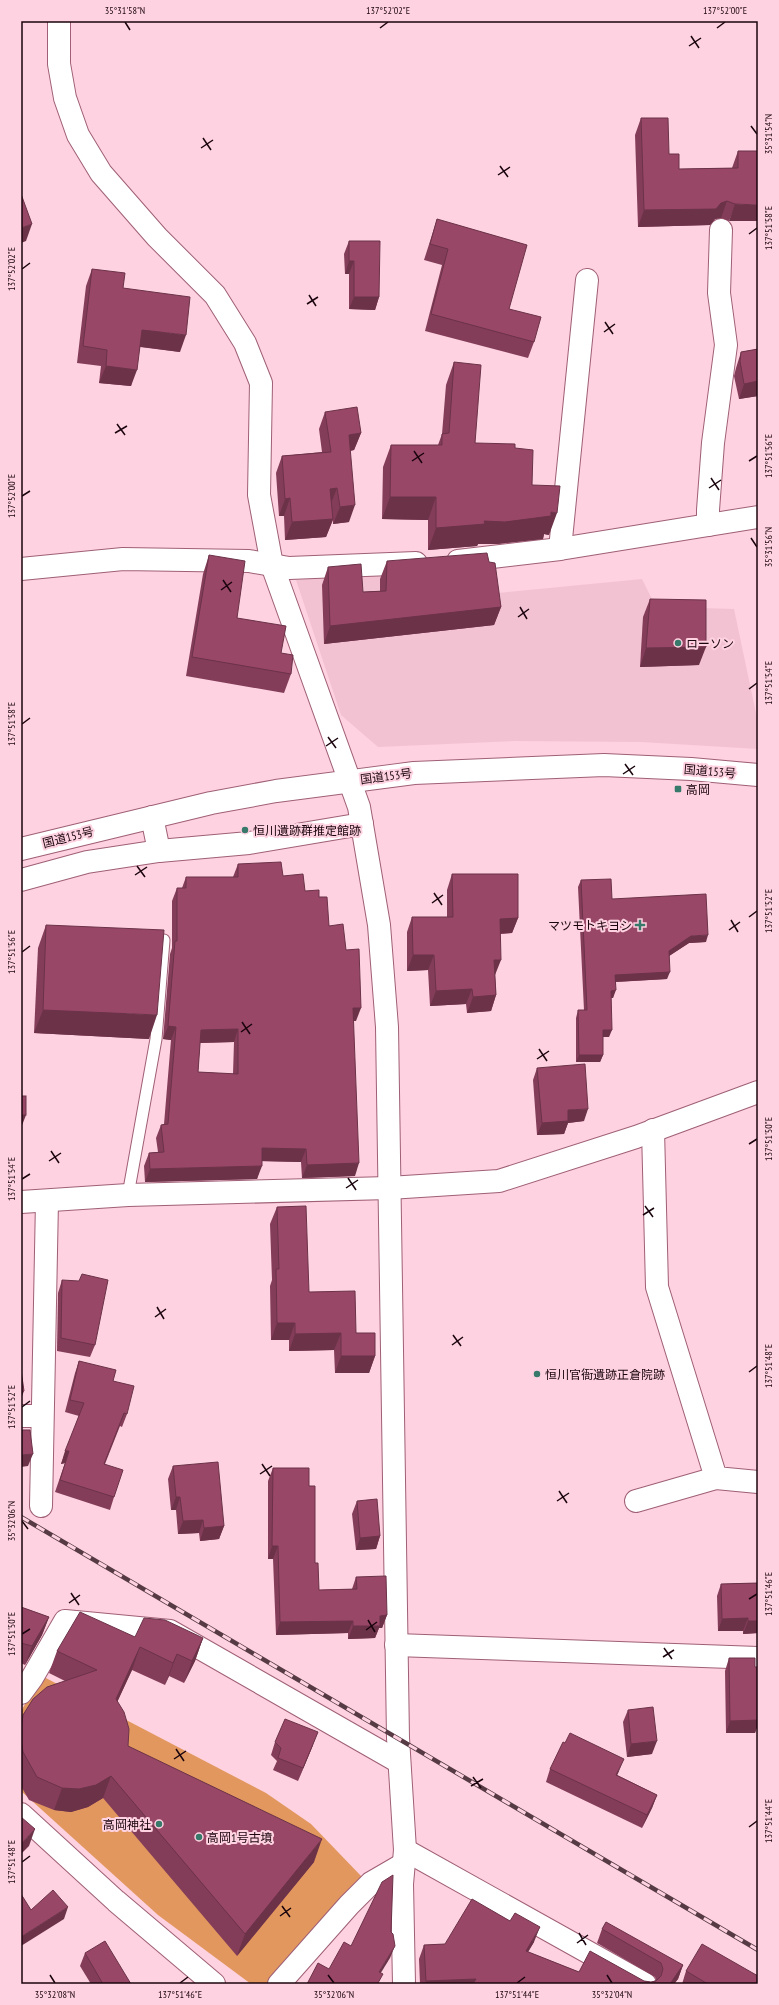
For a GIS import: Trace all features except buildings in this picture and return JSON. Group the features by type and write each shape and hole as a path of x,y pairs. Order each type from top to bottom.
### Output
{"main road":[{"path":"59,21 59,64 65,98 78,135 101,173 157,237 215,295 245,343 261,383 259,495 272,565 351,780 362,824 379,925 387,1027 396,1645 399,1762 404,1858 404,1984"},
{"path":"708,525 713,443 726,345 719,293 721,230"},
{"path":"560,549 587,280"},
{"path":"21,569 123,559 249,561 289,568 461,561 560,549 758,517"},
{"name":"国道153号","path":"21,849 152,817 276,791 351,780 414,773 604,765 691,769 758,776"},
{"path":"152,817 159,851"},
{"path":"21,880 86,862 159,851 248,843 362,824"},
{"path":"21,1202 128,1195 389,1188 499,1180 654,1130 758,1092"},
{"path":"654,1130 657,1287 716,1478"},
{"path":"41,1506 31,1416 47,1201"},
{"path":"636,1501 716,1478 758,1482"},
{"path":"21,1693 32,1678 65,1621 170,1631 399,1762"},
{"path":"396,1645 758,1658"},
{"path":"21,1814 116,1901 214,1984"},
{"path":"279,1984 370,1883 404,1858"},
{"path":"404,1858 645,1984"}],"lane":[{"path":"128,1195 156,1039 164,940"}],"shaded area":[{"path":"484,564 498,593 642,579 653,601 669,607 734,609 758,723 758,749 641,742 515,741 378,747 341,715 296,580"},
{"path":"42,1676 266,1793 311,1824 362,1877 271,1984 251,1984 158,1915 21,1791 21,1711"}],"railway":[{"path":"21,1517 758,1950"}],"place":[{"name":"ローソン","path":"678,643"},
{"name":"高岡","path":"678,789"},
{"name":"恒川遺跡群推定館跡","path":"245,830"},
{"name":"マツモトキヨシ","path":"640,925"},
{"name":"恒川官衙遺跡正倉院跡","path":"537,1374"},
{"name":"高岡神社","path":"159,1824"},
{"name":"高岡1号古墳","path":"199,1837"}]}
